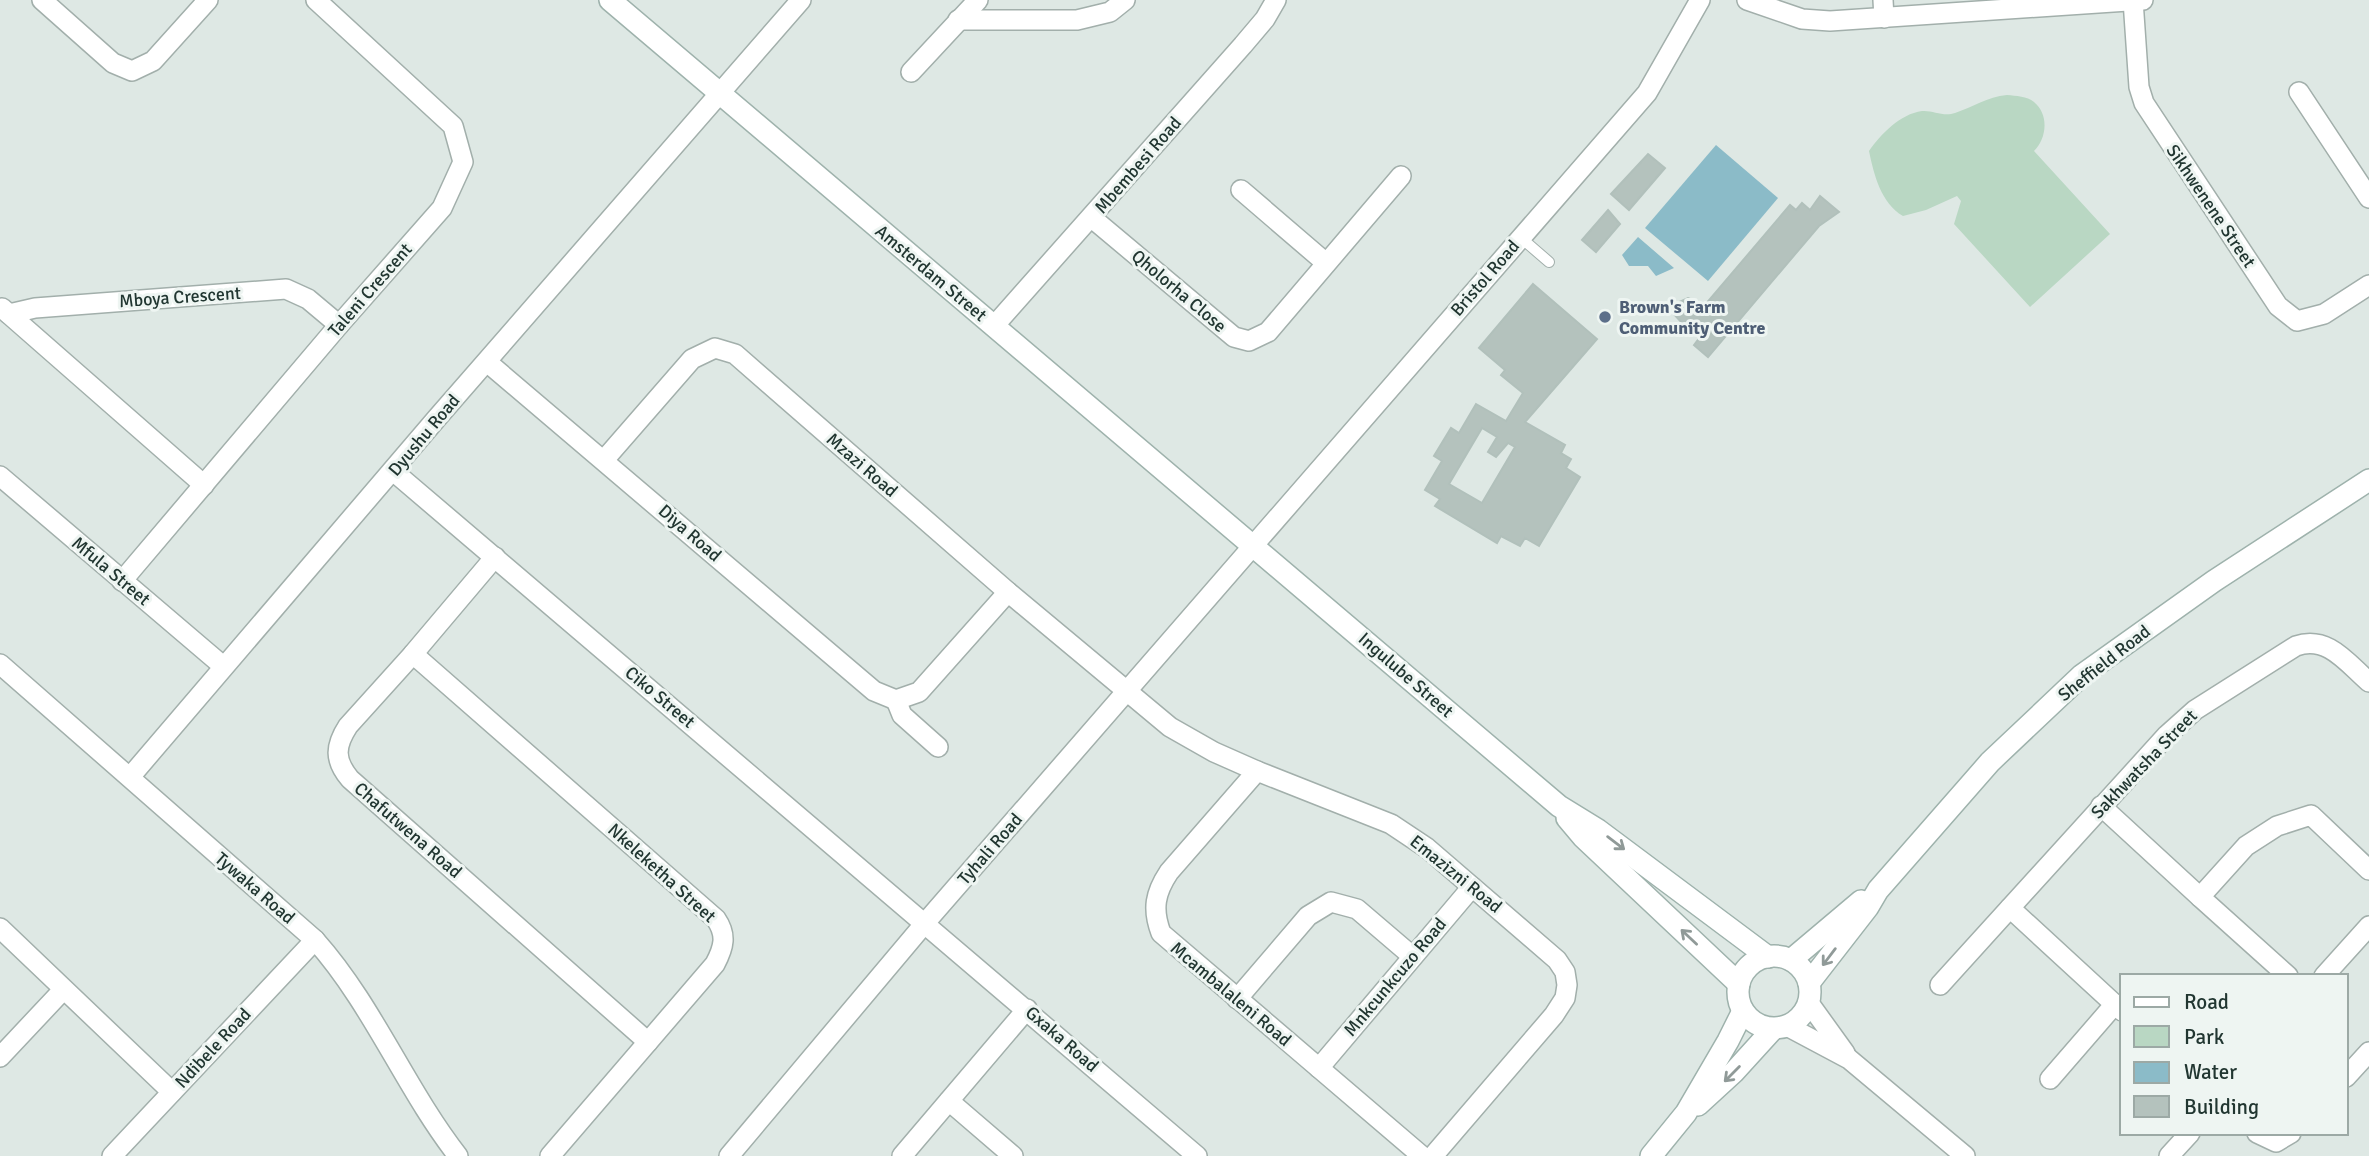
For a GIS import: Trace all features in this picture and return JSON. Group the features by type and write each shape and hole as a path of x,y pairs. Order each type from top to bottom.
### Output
{"street":[{"path":"42,0 113,63 132,71 153,61 208,0"},
{"name":"Taleni Crescent","path":"122,581 442,208 463,163 453,126 316,0"},
{"name":"Amsterdam Street","path":"610,0 1252,544"},
{"name":"Dyushu Road","path":"130,777 223,666 801,0"},
{"path":"911,72 978,0"},
{"path":"958,20 1077,20 1110,12 1125,0"},
{"name":"Mbembesi Road","path":"994,326 1244,46 1276,0"},
{"name":"Bristol Road","path":"1252,544 1647,93 1700,0"},
{"path":"1747,0 1802,19 1830,21 1884,9 2136,0"},
{"name":"Sikhwenene Street","path":"2136,0 2139,87 2144,103 2278,306 2297,321 2324,314 2369,285"},
{"path":"2298,92 2369,198"},
{"name":"Qholorha Close","path":"1092,218 1234,337 1249,341 1268,332 1401,176"},
{"path":"1241,190 1326,263"},
{"name":"Mboya Crescent","path":"4,310 286,289 308,299 339,325"},
{"name":"Mboya Crescent","path":"4,310 204,485"},
{"name":"Mzazi Road","path":"604,460 692,359 715,348 735,354 1008,592 1127,691"},
{"name":"Diya Road","path":"486,362 874,691 895,700 902,715 938,747"},
{"name":"Ciko Street","path":"393,471 925,923"},
{"name":"Mfula Street","path":"0,476 223,666"},
{"name":"Sheffield Road","path":"1809,993 1878,890 1990,762 2082,675 2214,581 2369,480"},
{"name":"Tyhali Road","path":"729,1156 925,923 1252,544"},
{"name":"Ingulube Street","path":"1252,544 1559,806 1598,830 1768,957"},
{"name":"Chafutwena Road","path":"495,556 414,654 348,726 340,738 338,760 343,771 648,1042"},
{"path":"895,700 919,692 1008,592"},
{"name":"Sakhwatsha Street","path":"1940,985 2181,721 2217,695 2296,646 2308,642 2319,643 2330,649 2369,682"},
{"name":"Nkeleketha Street","path":"414,654 716,919 723,934 723,947 715,964 550,1156"},
{"name":"Tywaka Road","path":"0,664 315,940 338,966 458,1156"},
{"name":"Emazizni Road","path":"1127,691 1188,738 1257,771 1391,824 1427,848 1548,950 1565,972 1565,998 1554,1015 1433,1156"},
{"name":"Mcambalaleni Road","path":"1257,771 1169,872 1160,886 1154,902 1161,933 1422,1156"},
{"name":"Ingulube Street","path":"1559,806 1583,837 1739,984"},
{"path":"2101,806 2286,974"},
{"path":"2200,897 2246,846 2277,826 2311,815 2369,870"},
{"name":"Mnkcunkcuzo Road","path":"1319,1068 1472,887"},
{"name":"Sheffield Road","path":"1791,960 1868,895 1878,890"},
{"path":"1237,999 1308,916 1331,902 1357,909 1412,956"},
{"path":"2010,908 2118,1007 2050,1079"},
{"name":"Gxaka Road","path":"925,923 1197,1156"},
{"path":"2326,974 2369,926"},
{"path":"0,928 172,1092"},
{"name":"Ndibele Road","path":"112,1156 315,940"},
{"path":"1849,1059 1809,993 1799,966 1791,960 1768,957 1755,962 1745,971 1739,984 1738,998 1743,1011 1755,1024 1780,1028 1849,1059 1965,1156"},
{"path":"0,1057 63,990"},
{"path":"1686,1113 1703,1101 1780,1028 1801,1017 1809,993"},
{"path":"902,1156 1027,1009"},
{"path":"1651,1156 1686,1113 1743,1011"},
{"path":"2348,1075 2369,1052"},
{"path":"949,1101 1013,1156"},
{"path":"2169,1156 2188,1135"},
{"path":"2261,1135 2279,1144"}],"lane":[{"path":"1520,237 1549,262"}],"green space":[{"path":"2007,95 2028,99 2039,107 2044,127 2041,141 2034,151 2110,234 2030,307 1954,224 1961,201 1957,196 1926,210 1903,216 1884,196 1876,179 1869,151 1879,138 1906,116 1922,111 1951,114"}],"water":[{"path":"1716,145 1778,198 1708,281 1645,228"},
{"path":"1638,237 1674,268 1656,276 1648,266 1629,266 1622,255"}],"building":[{"path":"1648,154 1665,168 1629,210 1611,194"},
{"path":"1820,196 1839,212 1819,226 1708,357 1694,345 1703,333 1682,323 1672,312 1677,303 1688,298 1705,305 1790,205 1796,210 1802,203 1810,210"},
{"path":"1608,210 1620,224 1596,252 1582,240"},
{"path":"1533,284 1597,339 1525,422 1565,445 1561,453 1571,459 1566,468 1580,477 1539,546 1525,538 1520,546 1501,536 1497,543 1435,506 1440,499 1425,490 1442,461 1434,456 1451,428 1459,433 1476,404 1506,421 1523,393 1501,375 1505,370 1479,348","holes":["1482,428 1497,437 1488,452 1496,457 1508,443 1515,447 1482,503 1449,484"]}],"place":[{"name":"Brown's Farm Community Centre","path":"1605,317"}]}
